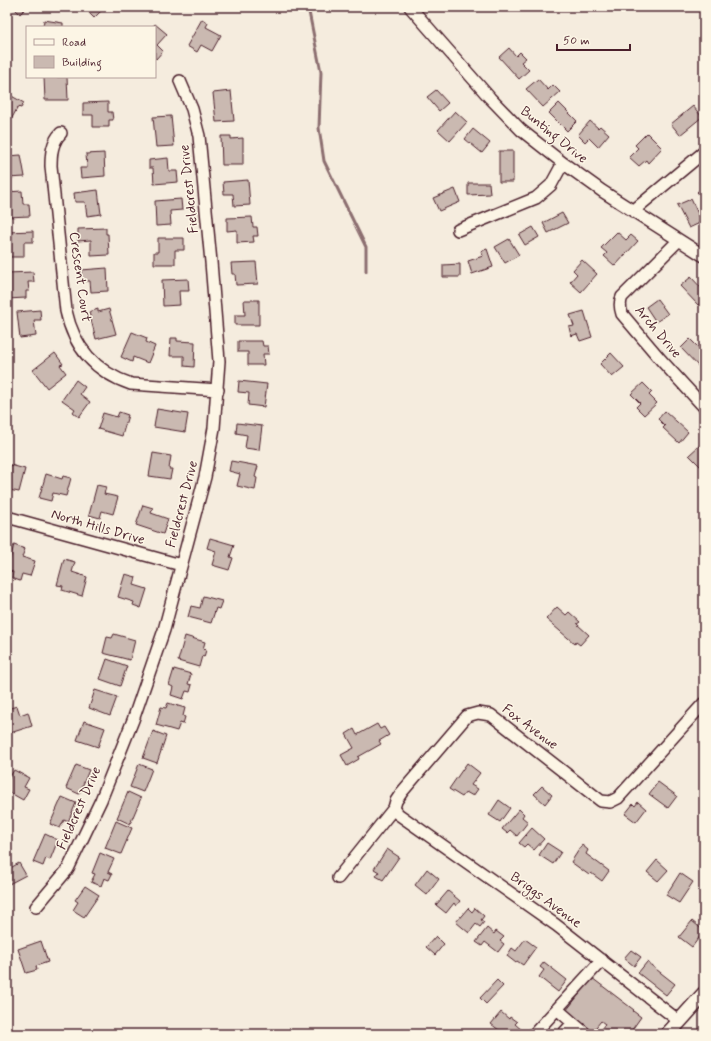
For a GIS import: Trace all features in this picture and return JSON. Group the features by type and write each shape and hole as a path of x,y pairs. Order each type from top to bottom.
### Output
{"main road":[{"path":"668,1034 703,998"}],"street":[{"name":"Bunting Drive","path":"410,7 521,130 602,191 704,256"},
{"name":"Fieldcrest Drive","path":"36,907 68,869 101,800 136,713 164,630 210,453 218,390 219,361 200,147 195,120 180,81"},
{"name":"Crescent Court","path":"61,133 54,141 51,166 66,311 69,323 78,344 94,363 112,376 131,384 218,390"},
{"path":"633,211 704,152"},
{"path":"458,230 536,198 551,185 563,163"},
{"name":"Arch Drive","path":"679,240 622,297 620,309 622,314 661,360 704,407"},
{"name":"North Hills Drive","path":"7,517 181,565"},
{"name":"Fox Avenue","path":"338,878 394,808 396,801 402,792 461,721 472,714 485,713 491,715 601,801 610,802 618,798 704,704"},
{"name":"Briggs Avenue","path":"394,808 398,814 556,925 679,1021"},
{"path":"534,1034 602,960"},
{"path":"557,1009 586,1034"},
{"path":"563,1034 573,1023"}],"building":[{"path":"13,7 27,7 20,14"},
{"path":"83,7 105,7 94,18"},
{"path":"202,19 208,23 206,27 221,35 212,51 201,45 197,52 187,46"},
{"path":"44,20 63,23 63,26 43,26"},
{"path":"155,24 167,34 157,45 163,51 156,59 156,26 153,26"},
{"path":"509,48 516,56 520,52 526,58 521,62 529,70 519,79 499,57"},
{"path":"44,78 67,78 68,100 45,100"},
{"path":"538,79 548,90 553,85 560,92 543,107 526,89"},
{"path":"436,90 448,103 439,111 427,97"},
{"path":"231,91 234,121 216,122 213,93"},
{"path":"8,94 24,103 21,108 18,107 8,125 7,96"},
{"path":"108,102 108,112 112,112 113,120 109,120 109,127 93,127 93,115 83,115 83,103"},
{"path":"559,103 577,121 567,131 549,113"},
{"path":"693,106 702,117 680,135 671,124"},
{"path":"455,111 467,122 450,141 438,130"},
{"path":"171,116 174,146 156,147 153,117"},
{"path":"590,121 598,128 600,126 609,134 598,147 589,138 585,142 578,135"},
{"path":"473,129 490,143 482,153 465,139"},
{"path":"647,133 662,148 648,163 646,160 639,166 629,157 638,148 635,145"},
{"path":"221,136 231,136 231,139 243,138 243,165 222,165"},
{"path":"499,151 513,151 513,182 499,182"},
{"path":"104,153 105,176 81,178 80,168 87,168 86,154"},
{"path":"21,155 25,177 7,178 7,156"},
{"path":"168,158 169,171 177,171 178,182 154,184 153,168 149,168 149,160"},
{"path":"248,180 250,205 234,206 233,194 224,194 223,182"},
{"path":"468,183 489,183 490,194 468,195"},
{"path":"704,186 704,199 697,192"},
{"path":"455,189 460,202 439,211 433,198"},
{"path":"98,190 101,214 87,216 85,202 75,202 74,193"},
{"path":"22,191 23,204 29,204 30,216 7,217 7,192"},
{"path":"181,199 182,210 170,211 171,225 156,226 155,201"},
{"path":"691,199 702,222 689,228 677,205"},
{"path":"562,213 568,223 548,233 543,223"},
{"path":"252,217 253,227 257,227 258,236 253,236 254,242 237,243 237,230 227,231 227,218"},
{"path":"533,227 539,237 525,245 519,235"},
{"path":"106,228 106,234 108,234 109,255 91,256 91,240 78,241 78,229"},
{"path":"33,231 33,242 24,242 24,257 7,257 7,232"},
{"path":"617,232 626,240 631,235 638,241 615,266 604,256 607,253 601,248"},
{"path":"158,238 184,238 184,250 175,250 175,264 154,264 154,252 158,252"},
{"path":"509,239 519,255 505,263 495,247"},
{"path":"487,249 493,267 472,274 468,261 483,256 481,251"},
{"path":"582,260 597,274 581,292 570,282 577,274 573,270"},
{"path":"256,262 258,284 236,285 235,274 232,274 231,263"},
{"path":"460,264 460,277 443,277 443,265"},
{"path":"107,268 108,291 91,292 90,281 82,281 81,270"},
{"path":"33,272 34,282 28,282 29,291 26,291 26,298 7,299 7,273"},
{"path":"691,277 704,291 704,300 698,305 680,286"},
{"path":"188,279 189,291 179,291 180,305 163,306 162,280"},
{"path":"657,299 668,314 656,322 646,307"},
{"path":"244,300 259,300 259,325 235,325 235,315 245,315"},
{"path":"98,309 98,312 109,309 116,334 96,339 89,312"},
{"path":"40,310 41,320 34,320 36,336 20,338 17,312"},
{"path":"584,311 592,337 580,341 577,334 571,336 569,327 574,326 570,315"},
{"path":"132,332 147,338 146,342 155,346 148,363 133,357 132,362 121,357"},
{"path":"171,338 177,338 177,341 195,342 194,367 184,366 184,356 170,356"},
{"path":"690,339 704,353 704,366 701,369 681,348"},
{"path":"238,341 262,341 263,346 268,346 269,354 263,354 264,365 248,365 248,352 238,352"},
{"path":"55,353 63,364 60,365 66,373 47,388 33,370"},
{"path":"611,353 624,367 612,377 600,364"},
{"path":"76,380 85,387 80,394 90,402 79,417 73,412 75,409 62,400"},
{"path":"239,381 267,384 264,407 248,405 249,393 238,392"},
{"path":"643,383 652,392 649,395 657,403 644,415 636,407 640,403 631,394"},
{"path":"157,409 188,414 185,432 154,427"},
{"path":"665,411 688,432 679,443 663,428 665,426 658,419"},
{"path":"119,412 128,415 122,436 98,429 103,413 117,417"},
{"path":"237,423 262,426 259,450 245,448 247,435 236,433"},
{"path":"700,445 704,449 704,470 689,455"},
{"path":"153,453 171,456 169,469 172,469 170,479 149,476"},
{"path":"231,461 258,466 255,477 257,478 255,490 237,486 240,474 229,471"},
{"path":"7,464 25,469 19,492 7,491"},
{"path":"46,474 62,479 63,476 71,478 66,496 53,493 51,501 39,498"},
{"path":"97,485 106,487 104,494 118,497 113,514 102,511 100,518 89,515"},
{"path":"143,505 153,508 151,513 168,519 163,534 136,525"},
{"path":"210,538 234,545 230,557 233,558 229,570 212,565 216,551 207,548"},
{"path":"14,545 25,549 22,557 35,561 30,576 22,574 20,581 12,578 13,572 7,570"},
{"path":"64,559 75,562 72,572 87,577 82,596 62,590 63,586 57,585"},
{"path":"125,574 136,577 134,585 147,589 141,608 133,605 134,602 118,597"},
{"path":"203,596 222,601 219,609 216,608 211,623 188,617 191,606 200,608"},
{"path":"557,607 566,615 569,612 580,622 577,624 589,635 580,645 576,642 575,644 546,619"},
{"path":"114,634 135,640 130,660 103,653 107,637 112,638"},
{"path":"185,636 205,642 203,649 206,650 204,657 202,656 199,667 178,661"},
{"path":"107,659 127,666 120,686 100,679"},
{"path":"174,669 191,674 188,684 192,685 190,692 186,691 183,699 171,695 173,687 169,685"},
{"path":"95,690 117,697 110,716 89,708"},
{"path":"168,703 185,708 183,724 180,723 177,731 156,725 161,707 166,708"},
{"path":"17,706 20,715 28,712 32,726 7,734 7,709"},
{"path":"84,721 105,728 98,747 77,740"},
{"path":"377,724 380,729 384,727 389,735 379,741 381,744 358,757 359,759 347,766 341,755 354,748 346,734 354,729 357,735"},
{"path":"153,731 166,736 157,763 143,758"},
{"path":"467,763 480,773 471,785 478,789 473,796 466,792 462,797 449,789"},
{"path":"139,764 152,769 143,792 130,787"},
{"path":"76,765 89,770 79,794 66,788"},
{"path":"14,770 29,778 24,787 29,789 23,800 7,791 7,779 8,780"},
{"path":"658,782 677,796 668,808 649,794"},
{"path":"542,786 552,795 545,804 534,794"},
{"path":"128,792 141,798 130,824 117,818"},
{"path":"62,797 76,803 68,822 64,820 60,828 50,824"},
{"path":"499,800 510,808 500,822 489,815"},
{"path":"638,802 646,809 636,822 625,814 633,804 635,806"},
{"path":"519,809 524,814 522,817 528,822 517,836 510,830 507,833 502,829"},
{"path":"116,821 132,828 121,854 105,848"},
{"path":"532,828 544,839 534,850 527,844 524,847 519,843"},
{"path":"45,834 58,840 50,860 46,858 43,866 33,862"},
{"path":"547,843 561,852 553,864 539,855"},
{"path":"582,845 588,850 586,854 609,871 602,881 591,873 589,875 571,862"},
{"path":"387,849 399,857 383,880 376,876 379,872 374,869"},
{"path":"100,853 114,859 108,872 112,874 109,880 104,878 101,886 91,882 95,874 92,873"},
{"path":"657,860 668,870 658,881 647,872"},
{"path":"19,863 26,875 9,884 7,881 7,870"},
{"path":"427,869 439,879 427,895 415,885"},
{"path":"680,873 693,882 679,903 666,895"},
{"path":"85,886 99,895 84,917 73,910 78,902 75,900"},
{"path":"448,891 460,901 456,906 454,903 446,913 436,905"},
{"path":"468,908 472,912 475,908 484,916 481,920 484,922 480,927 476,924 469,933 456,922"},
{"path":"692,921 704,931 692,947 679,937"},
{"path":"487,928 494,934 496,931 504,937 500,941 504,944 498,952 485,942 482,946 476,942"},
{"path":"436,936 444,944 435,955 426,947"},
{"path":"525,939 536,947 523,965 517,961 516,963 507,956 512,948 516,951"},
{"path":"41,941 48,962 36,966 37,970 26,973 18,949"},
{"path":"631,950 641,957 634,966 624,958"},
{"path":"544,962 567,980 558,992 539,977 544,970 540,967"},
{"path":"647,962 675,984 666,995 638,973"},
{"path":"592,978 641,1017 629,1034 616,1034 615,1032 613,1034 597,1034 605,1024 601,1021 592,1032 566,1011"},
{"path":"497,980 503,986 486,1004 480,998"},
{"path":"501,1012 509,1019 510,1017 517,1022 515,1024 523,1031 521,1034 504,1034 491,1024"}],"waterway":[{"path":"308,7 321,72 319,128 324,161 366,247 366,271"}]}
